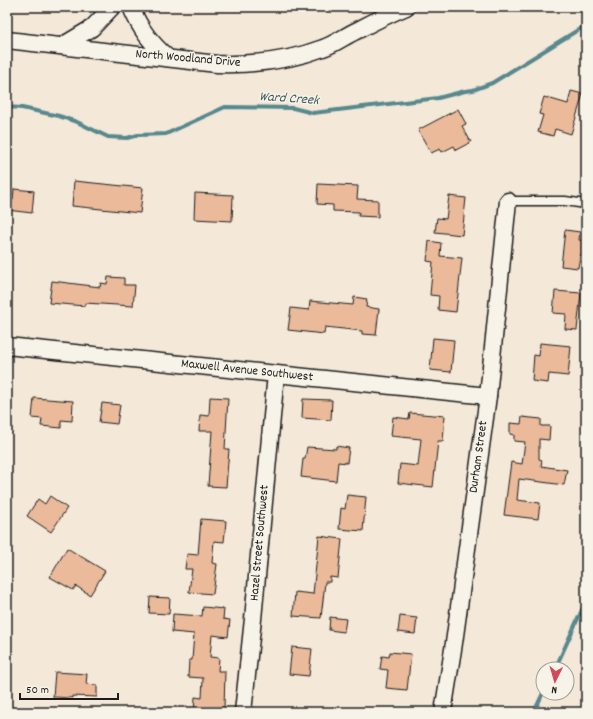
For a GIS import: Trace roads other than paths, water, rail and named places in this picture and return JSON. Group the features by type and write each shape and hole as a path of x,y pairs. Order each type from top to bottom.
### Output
{"street":[{"path":"62,46 92,28 112,7"},
{"path":"131,7 140,27 147,37 168,58"},
{"name":"North Woodland Drive","path":"7,40 217,64 266,62 324,48 406,7"},
{"name":"Durham Street","path":"443,712 488,396 508,201"},
{"name":"Maxwell Avenue Southwest","path":"7,346 488,396"},
{"name":"Hazel Street Southwest","path":"243,712 276,374"}],"lane":[{"path":"508,201 586,204"}],"waterway":[{"name":"Ward Creek","path":"7,107 22,108 59,116 77,122 108,137 127,138 138,135 166,134 225,107 293,108 313,113 438,98 473,90 492,83 586,25"},
{"path":"559,661 586,601"},
{"path":"534,712 539,701"}]}
